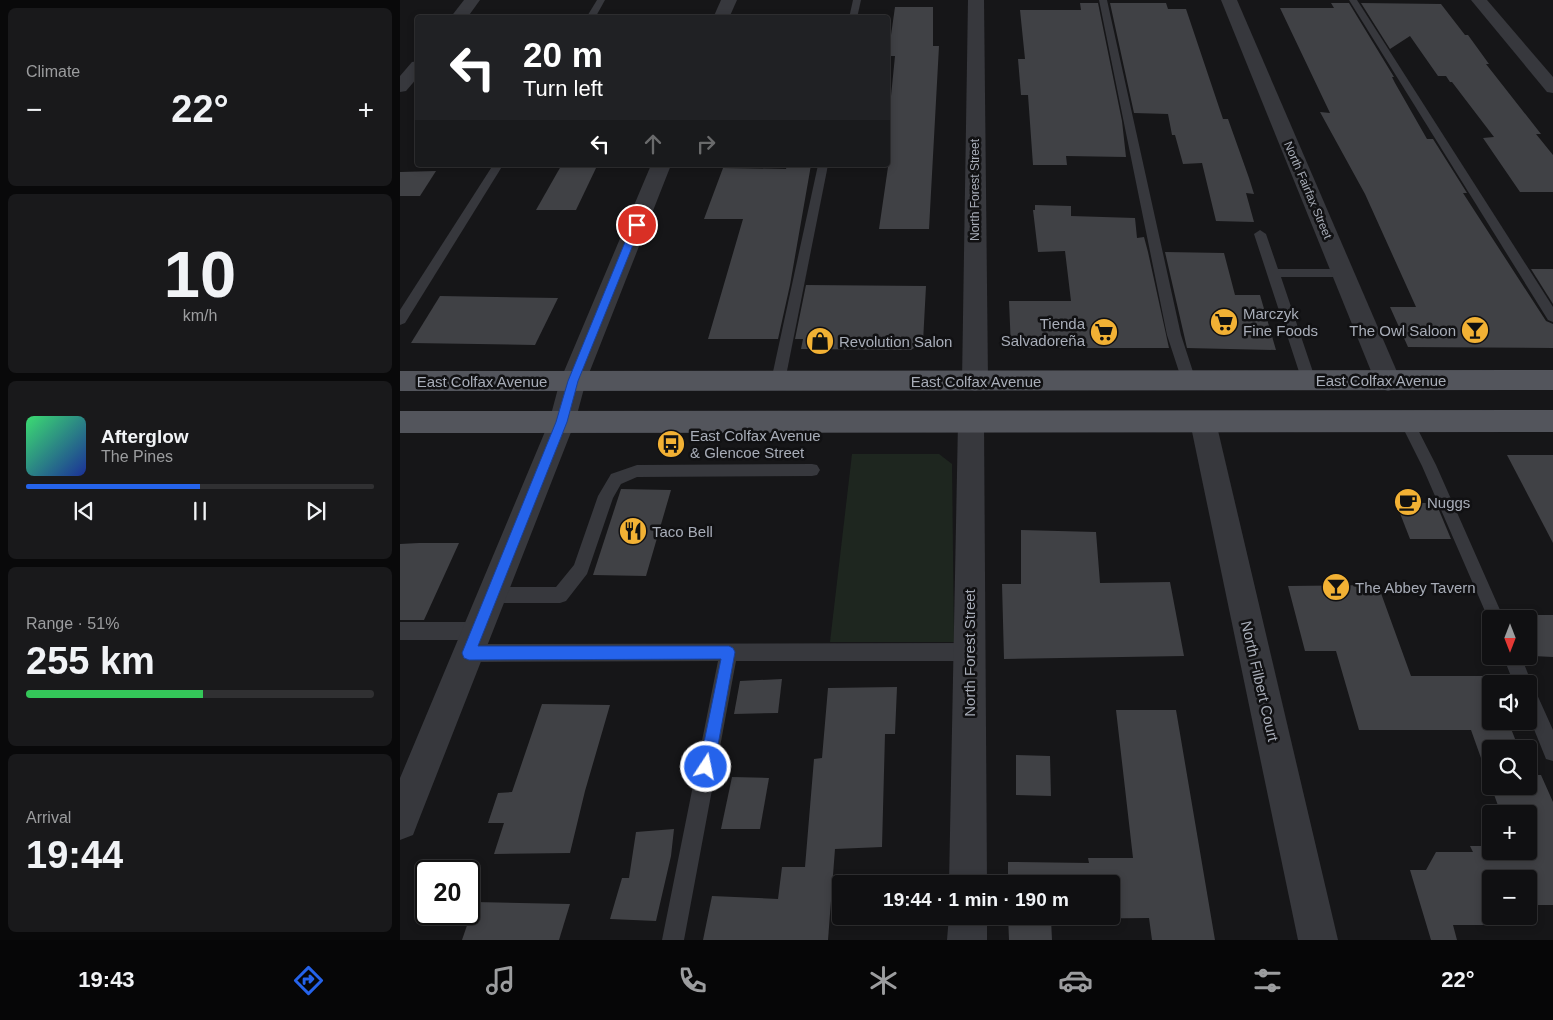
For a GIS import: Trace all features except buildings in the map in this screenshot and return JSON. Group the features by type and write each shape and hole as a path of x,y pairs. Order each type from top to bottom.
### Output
{"main road":[{"name":"East Colfax Avenue","path":"400,381 1553,380"},
{"path":"400,422 1553,421"}],"street":[{"path":"460,15 472,0"},
{"path":"722,15 729,0"},
{"name":"North Forest Street","path":"975,380 976,0"},
{"name":"North Fairfax Street","path":"1229,0 1388,380"},
{"path":"1479,0 1553,88"},
{"path":"400,87 415,70"},
{"path":"400,822 562,422 573,381 660,167"},
{"name":"North Forest Street","path":"968,875 971,422"},
{"name":"North Filbert Court","path":"1203,422 1318,940"},
{"path":"967,940 968,925"}],"lane":[{"path":"592,15 601,0"},
{"path":"854,15 857,0"},
{"path":"1103,0 1174,335 1189,380"},
{"path":"1353,0 1553,317"},
{"path":"400,320 497,167"},
{"path":"778,381 823,167"},
{"path":"1260,234 1309,380"},
{"path":"1273,273 1343,273"},
{"path":"1408,422 1429,465 1492,610"},
{"path":"493,595 560,595 580,569 606,496 616,479 637,471 812,470"},
{"path":"400,631 473,642 729,652 969,652"},
{"path":"673,940 729,652"},
{"path":"1537,715 1553,752"}],"shaded area":[{"path":"852,454 939,454 952,464 954,642 830,642"}],"place":[{"name":"Marczyk Fine Foods","path":"1224,322"},
{"name":"The Owl Saloon","path":"1475,330"},
{"name":"Tienda Salvadoreña","path":"1104,332"},
{"name":"Revolution Salon","path":"820,341"},
{"name":"East Colfax Avenue & Glencoe Street","path":"671,444"},
{"name":"Nuggs","path":"1408,502"},
{"name":"Taco Bell","path":"633,531"},
{"name":"The Abbey Tavern","path":"1336,587"}],"route":[{"path":"637,225 573,381 562,422 469,653 729,652 706,767"}]}
